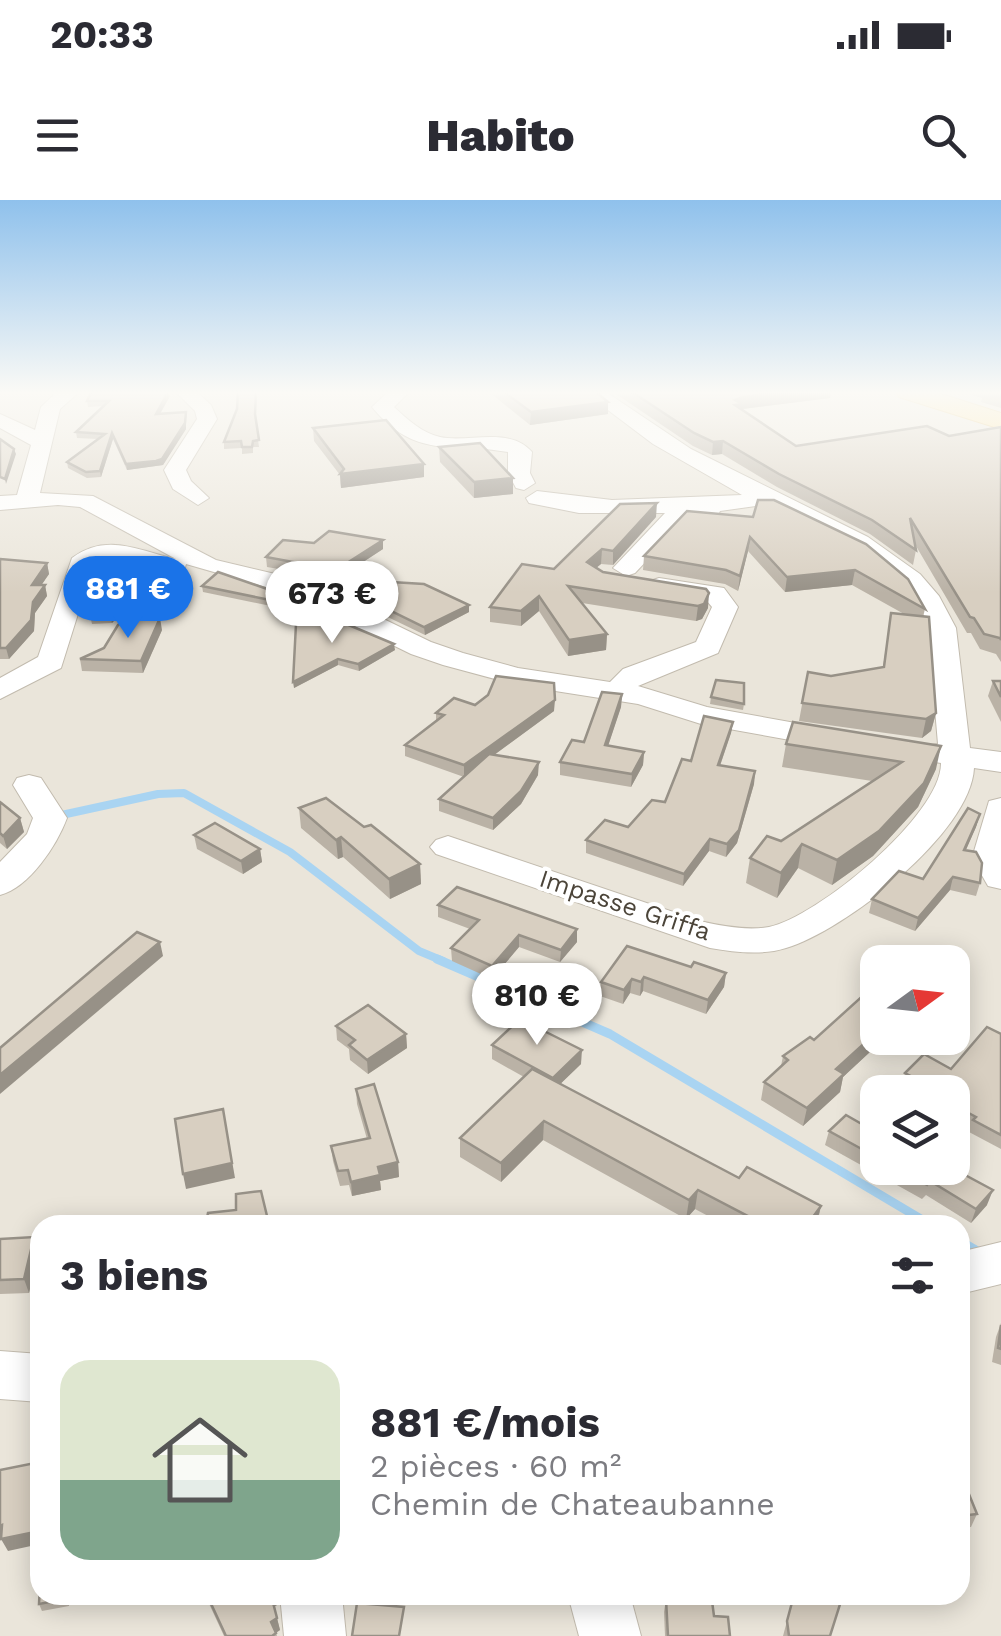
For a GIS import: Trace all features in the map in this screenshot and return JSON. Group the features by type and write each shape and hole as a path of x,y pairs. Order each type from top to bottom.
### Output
{"street":[{"path":"14,501 35,459"},
{"path":"182,459 175,470 181,484 198,498"},
{"path":"520,459 519,474 531,490 553,504 776,503"},
{"name":"Impasse Griffa","path":"448,846 688,928 734,938 774,939 806,926 914,843 940,814 956,783 956,756 947,649 939,618 928,598 883,554 694,459"},
{"path":"14,501 58,498 101,507 208,565"},
{"path":"618,691 634,675 708,646 724,607 716,594 614,572 677,516 776,503"},
{"path":"0,690 50,662 82,562 88,556 128,550 165,564 208,565 296,586 421,648 453,659 518,676 618,691 701,716 864,743"},
{"path":"903,748 1001,762"},
{"path":"0,884 43,837 50,818 29,785"},
{"path":"1001,808 990,858 1001,878"},
{"path":"970,1270 1001,1263"},
{"path":"0,1375 30,1377"},
{"path":"312,1605 316,1636"},
{"path":"602,1605 610,1636"}],"shaded area":[{"path":"0,459 1001,459 1001,1636 0,1636"}],"building":[{"path":"0,459 11,459 5,479 0,477"},
{"path":"104,459 100,471 86,472 67,462"},
{"path":"124,459 162,459 156,461 126,464"},
{"path":"336,459 420,459 424,464 340,474 344,469"},
{"path":"451,459 495,459 513,478 474,482"},
{"path":"754,459 1001,459 1001,640 984,634 970,617 910,518 916,550 872,520"},
{"path":"758,500 774,500 866,544 908,579 925,609 855,570 787,577 750,537 740,576 726,570 644,556 687,511 753,517"},
{"path":"657,503 613,551 602,549 587,562 603,572 706,589 709,593 704,604 568,586 607,634 569,640 539,596 521,611 490,607 522,564 554,569 620,504"},
{"path":"329,531 383,540 336,570 266,557 283,540 314,543"},
{"path":"0,559 47,563 32,585 45,585 33,602 31,620 6,648 0,648"},
{"path":"104,569 151,572 110,615 90,615 97,578"},
{"path":"218,572 273,591 270,600 202,586"},
{"path":"375,581 424,584 469,605 424,627 369,600"},
{"path":"891,613 929,617 936,713 926,719 802,703 808,672 831,676 884,667"},
{"path":"129,618 160,618 141,661 80,659 104,648 118,625"},
{"path":"332,618 394,644 358,664 338,659 293,682 296,624 331,623"},
{"path":"496,676 554,683 555,700 464,765 405,745 444,715 436,713 454,698 475,705 488,695"},
{"path":"716,680 744,683 744,704 711,697"},
{"path":"993,681 1001,681 1001,697"},
{"path":"602,692 622,694 605,745 644,752 632,774 560,762 572,740 584,742"},
{"path":"704,716 733,722 718,765 755,771 739,830 727,844 710,839 684,874 586,840 605,820 628,827 652,800 665,802 682,759 691,761"},
{"path":"793,722 941,746 924,783 879,831 837,860 802,844 781,873 750,858 767,836 781,841 902,762 786,744"},
{"path":"489,754 539,762 521,791 493,818 439,799"},
{"path":"326,798 364,827 371,825 420,864 389,879 341,837 336,840 299,808"},
{"path":"0,802 20,818 3,836 0,833"},
{"path":"968,808 980,814 964,850 976,852 982,863 980,883 953,877 918,918 872,899 899,871 923,879"},
{"path":"215,823 260,849 241,861 194,835"},
{"path":"457,887 577,929 561,950 519,935 492,966 451,948 479,920 438,905"},
{"path":"137,932 160,942 0,1075 0,1048"},
{"path":"627,946 691,967 694,962 726,973 708,1000 644,977 641,982 632,979 624,990 601,982"},
{"path":"860,998 860,1047 836,1069 844,1074 807,1108 764,1082 788,1060 783,1056 810,1037 814,1040"},
{"path":"368,1005 406,1034 367,1060 349,1045 355,1040 336,1026"},
{"path":"520,1019 582,1050 553,1078 492,1045"},
{"path":"987,1027 1001,1034 1001,1135 973,1120 976,1117 970,1114 970,1075 905,1073 923,1055 951,1069 963,1055 970,1055 970,1047"},
{"path":"532,1069 739,1178 747,1167 821,1206 814,1215 746,1215 698,1190 689,1200 544,1121 501,1163 460,1138"},
{"path":"374,1084 398,1162 378,1167 380,1175 351,1182 348,1170 338,1171 331,1146 370,1138 356,1089"},
{"path":"223,1109 232,1163 183,1174 175,1119"},
{"path":"846,1115 860,1123 860,1148 829,1131"},
{"path":"970,1178 993,1190 976,1209 937,1185 970,1185"},
{"path":"261,1191 267,1215 208,1215 236,1210 236,1194"},
{"path":"30,1237 24,1279 0,1280 0,1239"},
{"path":"30,1464 30,1533 1,1539 0,1470"},
{"path":"970,1497 977,1514 970,1515"},
{"path":"212,1605 274,1605 277,1618 271,1622 276,1633 272,1636 226,1636"},
{"path":"357,1605 404,1607 399,1636 352,1636"},
{"path":"666,1605 713,1605 714,1616 728,1617 730,1636 668,1636"},
{"path":"791,1605 840,1605 830,1636 789,1636 787,1621"}],"waterway":[{"path":"57,816 158,794 184,793 290,852 419,951 443,961"},
{"path":"437,959 610,1034 914,1215"},
{"path":"970,1247 979,1252"}]}
